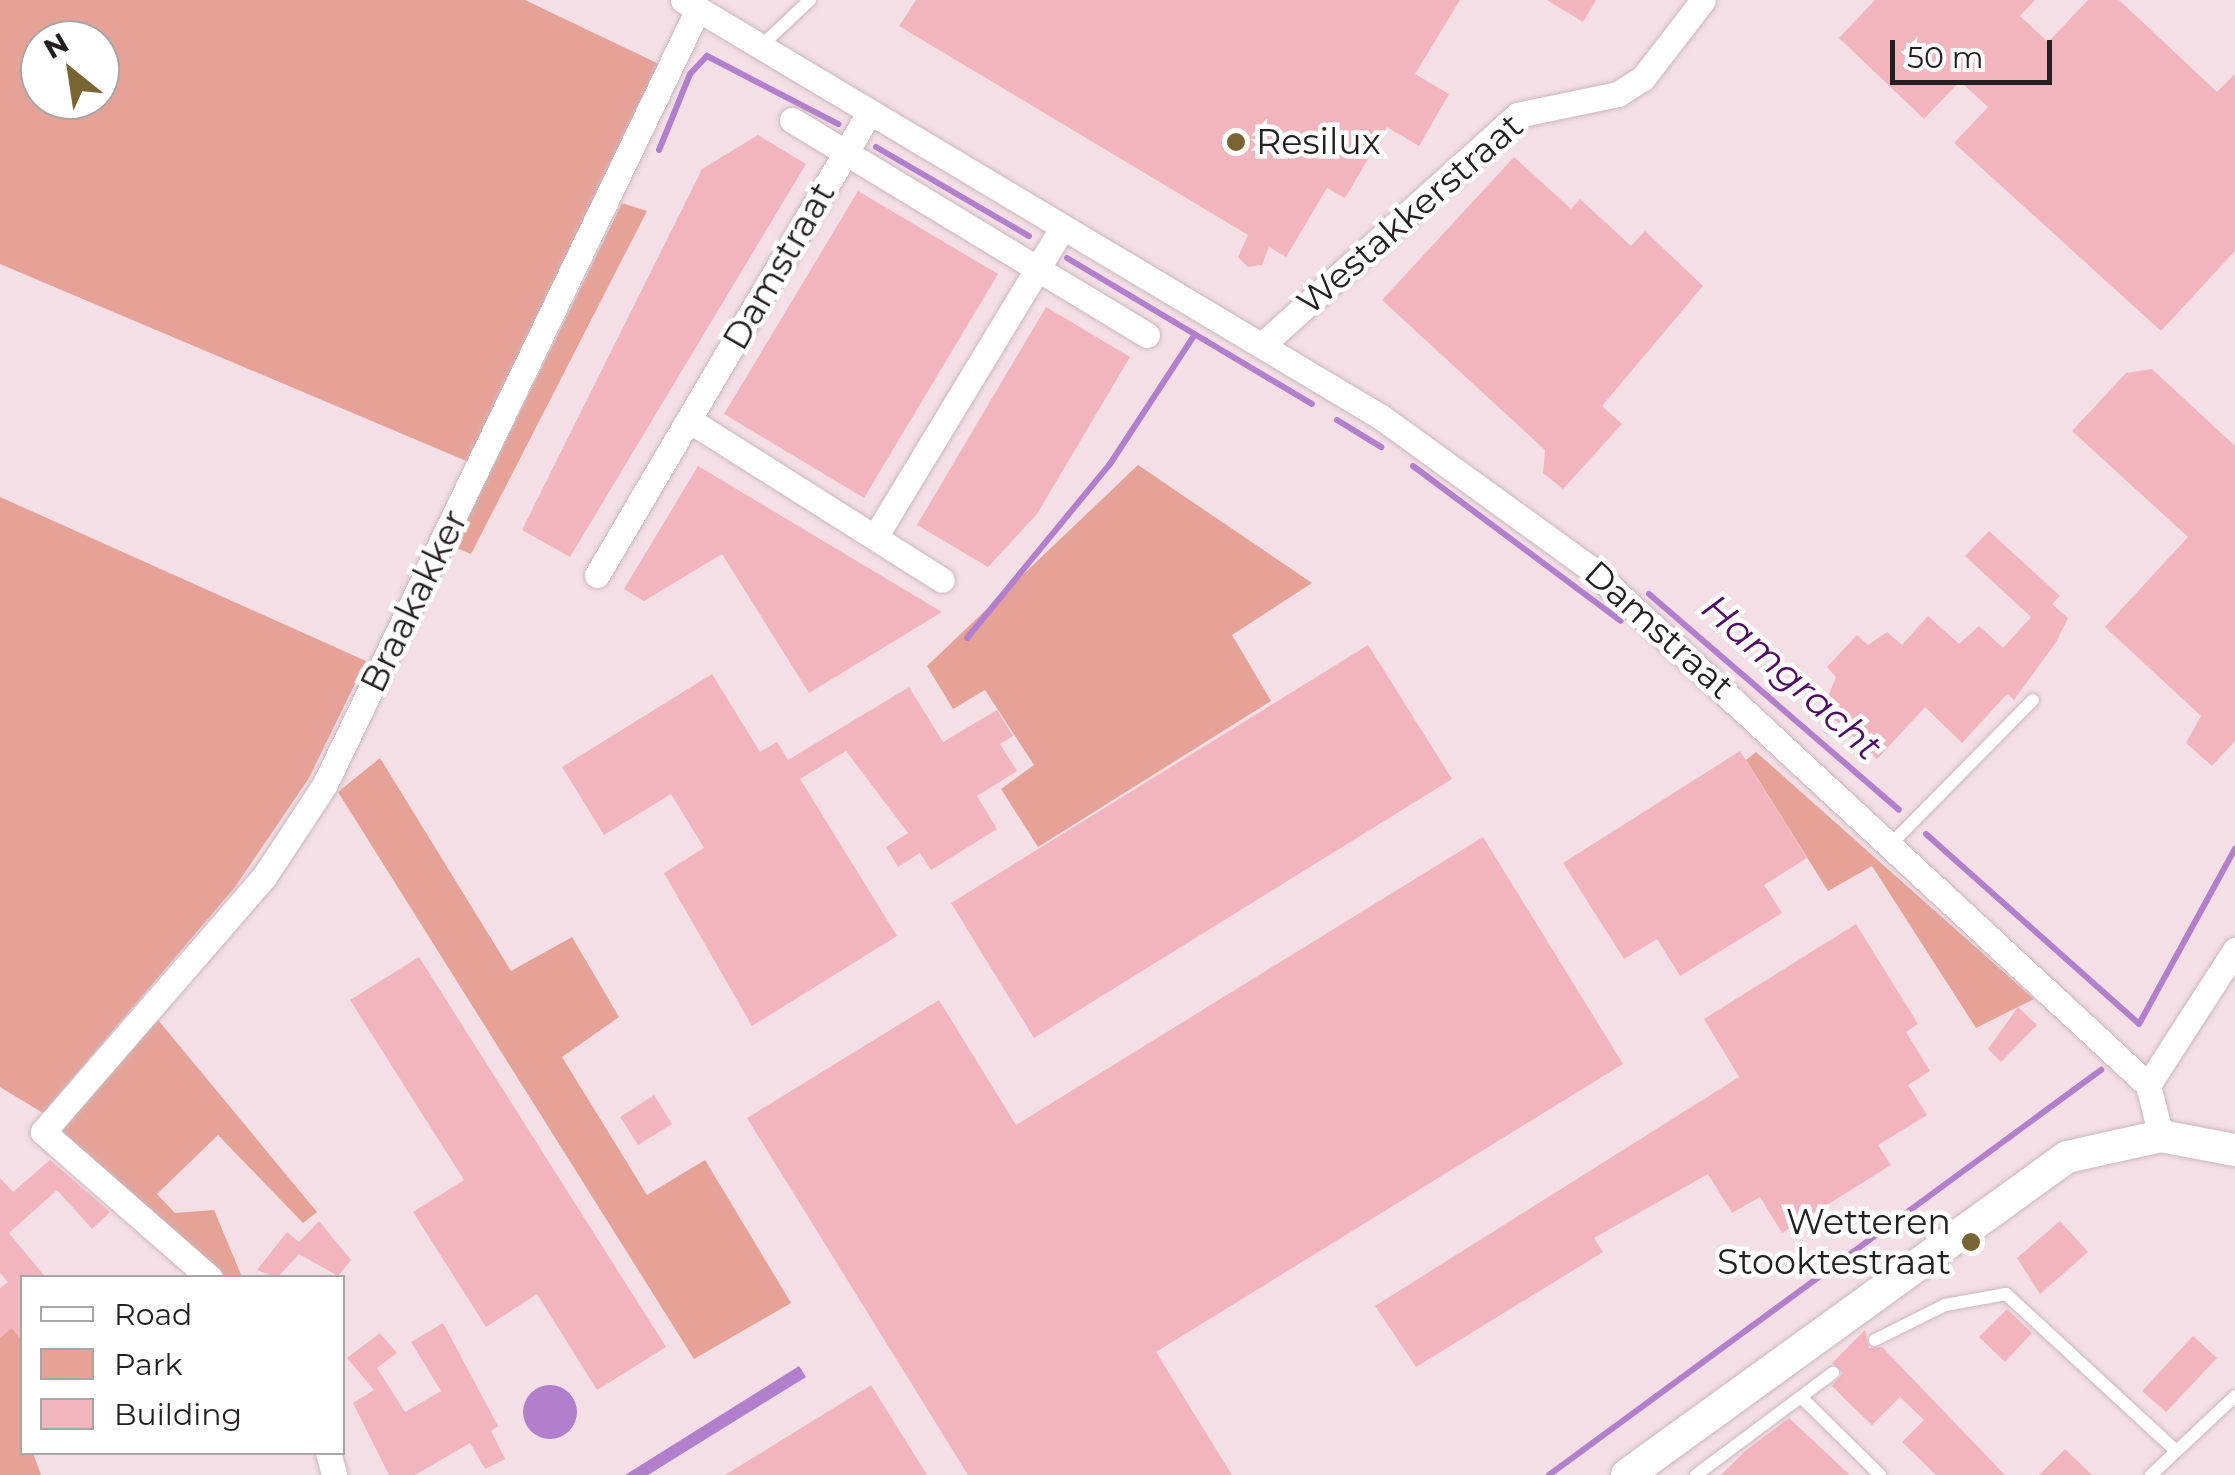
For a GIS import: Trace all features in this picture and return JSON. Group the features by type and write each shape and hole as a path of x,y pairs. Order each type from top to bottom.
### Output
{"street":[{"name":"Westakkerstraat","path":"1262,345 1508,122 1534,106 1618,94 1644,78 1704,0"},
{"name":"Damstraat","path":"690,6 1381,416 1591,569 2148,1085"},
{"name":"Braakakker","path":"207,1275 43,1132 264,877 325,784 690,6"},
{"name":"Damstraat","path":"598,575 869,113"},
{"path":"792,120 1148,335"},
{"path":"875,538 1062,228"},
{"path":"689,420 942,580"},
{"path":"2161,1136 2148,1085 2235,950"},
{"path":"1628,1475 2039,1173 2090,1148 2161,1136 2235,1150"}],"lane":[{"path":"759,48 810,0"},
{"path":"1891,844 2033,700"},
{"path":"1876,1340 1945,1305 2006,1294 2175,1450"},
{"path":"1697,1475 1833,1373"},
{"path":"2152,1475 2235,1396"},
{"path":"1800,1397 1880,1475"}],"green space":[{"path":"0,0 525,0 661,65 471,463 0,264"},
{"path":"622,203 647,211 471,554 454,547"},
{"path":"1138,465 1312,583 1232,635 1271,701 1038,847 1001,789 1034,765 985,690 953,709 927,666"},
{"path":"0,497 366,661 309,778 235,887 43,1113 0,1087"},
{"path":"1756,752 2034,999 1976,1028 1872,866 1828,891 1746,760"},
{"path":"380,758 511,971 572,937 619,1017 562,1057 647,1195 705,1160 791,1303 694,1359 338,792"},
{"path":"158,1020 317,1212 303,1223 218,1135 157,1194 175,1213 214,1210 241,1275 221,1275 56,1132"},
{"path":"0,1306 20,1331 20,1455 34,1455 41,1475 0,1475"}],"shaded area":[{"path":"799,1366 806,1377 648,1475 625,1475"},
{"path":"550,1385 569,1393 577,1412 569,1431 550,1439 531,1431 523,1412 531,1393"}],"building":[{"name":"Resilux","path":"916,0 1460,0 1415,74 1449,94 1419,146 1387,127 1345,198 1327,188 1286,257 1269,247 1262,265 1248,267 1238,257 1248,235 899,26"},
{"path":"1547,0 1596,0 1583,22"},
{"path":"1875,0 2035,0 2020,16 2048,42 2088,0 2119,0 2217,92 2235,74 2235,251 2161,331 1954,143 1988,107 1960,81 1924,119 1839,38"},
{"path":"758,135 806,164 570,557 522,530 702,169"},
{"path":"1514,157 1571,209 1580,199 1631,246 1645,231 1703,286 1602,406 1622,424 1563,489 1543,473 1545,450 1382,300"},
{"path":"858,191 998,274 864,498 724,414"},
{"path":"1046,307 1130,357 1037,514 988,567 917,525"},
{"path":"2152,369 2235,446 2235,741 2212,766 2186,743 2201,716 2105,627 2188,537 2072,431 2126,373"},
{"path":"698,466 942,612 809,693 722,554 644,601 624,589"},
{"path":"1989,531 2060,596 2052,604 2068,618 2056,642 2014,700 2007,694 1962,743 1925,707 1877,759 1823,709 1836,677 1827,667 1857,635 1868,645 1887,632 1902,645 1928,616 1959,644 1979,626 2003,648 2031,617 1965,556"},
{"path":"1368,645 1452,779 1034,1038 951,903"},
{"path":"712,674 760,752 777,742 788,760 909,687 943,742 997,710 1013,736 1000,744 1017,771 977,796 997,829 931,870 920,853 898,867 886,847 908,833 846,751 800,779 897,936 752,1026 664,873 704,848 671,794 604,835 562,767"},
{"path":"1740,751 1807,858 1764,885 1782,913 1680,976 1657,939 1624,959 1563,863"},
{"path":"1483,837 1623,1064 1156,1352 1232,1475 968,1475 747,1118 939,1000 1016,1125"},
{"path":"1856,924 1918,1024 1906,1032 1930,1071 1908,1085 1927,1115 1878,1145 1891,1165 1782,1233 1760,1197 1732,1213 1708,1174 1594,1238 1603,1252 1416,1367 1375,1306 1739,1077 1704,1019"},
{"path":"419,957 666,1347 597,1390 537,1294 486,1327 413,1212 464,1180 350,1000"},
{"path":"2018,1007 2037,1025 2001,1062 1988,1049"},
{"path":"654,1095 672,1124 638,1145 620,1117"},
{"path":"50,1160 110,1212 92,1229 57,1190 9,1233 44,1275 20,1275 20,1338 12,1328 0,1338 0,1288 8,1282 0,1273 0,1178 13,1192"},
{"path":"319,1221 351,1260 339,1275 299,1254 280,1275 257,1270 287,1232 299,1242"},
{"path":"2060,1221 2088,1252 2040,1294 2017,1258"},
{"path":"2007,1309 2032,1333 2005,1362 1979,1337"},
{"path":"443,1323 498,1426 491,1431 505,1459 485,1469 470,1443 415,1475 389,1475 353,1403 374,1390 347,1358 380,1333 397,1353 377,1368 405,1412 441,1391 411,1342"},
{"path":"1865,1330 1869,1348 1882,1347 2005,1475 1936,1475 1902,1442 1924,1420 1900,1397 1872,1425 1832,1386 1843,1373 1832,1363"},
{"path":"2193,1336 2217,1358 2166,1412 2142,1391"},
{"path":"871,1385 927,1475 725,1475 785,1438"},
{"path":"1789,1418 1850,1475 1721,1475 1745,1451"},
{"path":"2065,1449 2092,1475 2039,1475"}],"waterway":[{"name":"Hamgracht","path":"659,150 690,74 707,56 838,124"},
{"name":"Hamgracht","path":"876,147 1029,236"},
{"name":"Hamgracht","path":"1067,258 1312,404"},
{"path":"967,638 1110,464 1195,334"},
{"name":"Hamgracht","path":"1337,420 1381,447"},
{"name":"Hamgracht","path":"1413,466 1621,621"},
{"name":"Hamgracht","path":"1649,594 1899,810"},
{"name":"Hamgracht","path":"1926,834 2139,1024 2235,849"},
{"path":"1549,1475 2101,1070"}],"place":[{"name":"Resilux","path":"1236,142"},
{"name":"Wetteren Stooktestraat","path":"1971,1242"}]}
